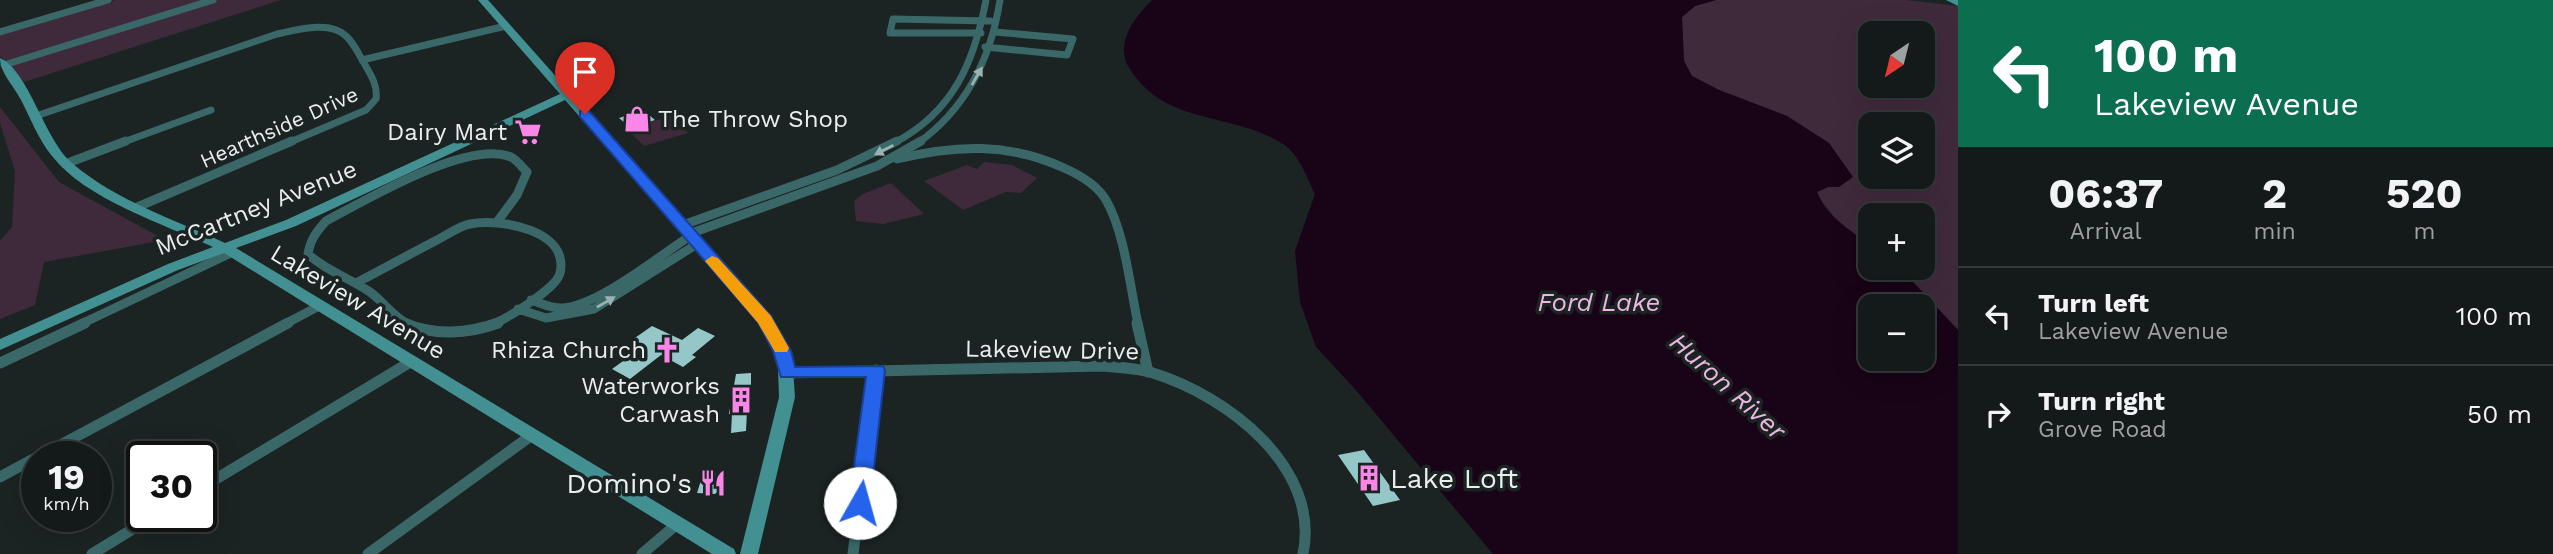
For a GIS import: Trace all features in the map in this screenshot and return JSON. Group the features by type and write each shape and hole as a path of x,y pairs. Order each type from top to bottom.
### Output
{"street":[{"path":"0,32 108,0"},
{"path":"2,63 213,0"},
{"path":"483,0 765,320 779,343 788,373 787,397 749,554"},
{"path":"531,300 555,307 578,305 604,291 729,208 849,167 908,136 938,111 978,46 986,0"},
{"path":"887,162 924,139 947,120 962,100 991,48 1000,0"},
{"path":"1951,0 1958,3"},
{"path":"981,33 890,33 893,19 998,22"},
{"path":"362,60 506,26"},
{"name":"Hearthside Drive","path":"36,116 290,31 316,28 346,34 378,94 376,102 366,110 135,208"},
{"path":"978,46 1067,55 1073,39 995,32"},
{"name":"Lakeview Avenue","path":"2,63 25,92 49,147 87,182 135,208 230,250 727,554"},
{"name":"McCartney Avenue","path":"0,345 119,289 230,250 568,95"},
{"path":"948,98 962,100"},
{"path":"65,164 211,110"},
{"path":"908,136 924,139"},
{"path":"518,309 546,318 594,309 689,235 887,162 950,147 992,146 1028,153 1056,163 1082,177 1103,196 1116,230 1148,372"},
{"path":"356,283 453,230 481,220 497,222 542,236 553,244 561,256 560,275 551,286 496,323 466,330 440,331 411,326 395,318 376,296 310,257 309,244 326,221 444,164 470,155 492,153 512,157 523,164 527,173 518,193 497,222"},
{"path":"849,167 858,173"},
{"path":"787,189 794,196"},
{"path":"729,208 736,217 749,218 812,190"},
{"path":"0,363 230,250"},
{"path":"67,441 321,305"},
{"path":"217,478 412,361"},
{"name":"Lakeview Drive","path":"876,370 1069,367 1148,372 1183,384 1218,402 1255,430 1296,480 1308,520 1303,554"},
{"path":"788,373 876,370 853,554"},
{"path":"368,554 532,435"},
{"path":"0,477 21,466"},
{"path":"642,554 677,524"},
{"path":"92,554 128,532"}],"shaded area":[{"path":"115,0 281,0 24,82 0,56 0,34"},
{"path":"1716,0 1906,0 1958,6 1958,330 1935,305 1935,294 1924,294 1911,280 1935,280 1935,203 1858,203 1858,236 1847,228 1834,216 1817,192 1852,177 1829,143 1787,116 1719,90 1692,76 1684,61 1682,17 1695,6"},
{"path":"0,107 59,182 165,240 44,262 35,305 0,319 0,241 12,227 15,171 0,123"},
{"path":"671,116 688,133 644,146 627,129"},
{"path":"984,162 1012,165 1037,178 1021,193 1006,192 963,210 924,181 967,165 977,169"},
{"path":"891,183 924,214 883,224 856,221 854,201 863,194"}],"water":[{"name":"Ford Lake","path":"1152,0 1716,0 1695,6 1682,17 1684,61 1692,76 1719,90 1787,116 1829,143 1853,177 1839,187 1828,187 1817,192 1827,209 1858,236 1858,280 1911,280 1924,294 1858,294 1858,371 1935,371 1935,305 1958,330 1958,554 1493,554 1355,389 1316,347 1300,302 1295,251 1315,194 1294,154 1283,144 1263,134 1179,109 1143,86 1128,66 1125,57 1126,39 1134,22"}],"building":[{"name":"The Throw Shop","path":"643,110 655,120 631,128 619,118"},
{"name":"Rhiza Church","path":"652,326 682,340 698,328 715,336 692,355 696,357 683,367 661,355 630,379 612,369 644,346 632,340"},
{"name":"Waterworks Carwash","path":"751,373 751,411 747,411 746,431 731,433 732,414 729,414 736,374"},
{"name":"Lake Loft","path":"1364,450 1400,500 1373,506 1338,455"},
{"name":"Domino's","path":"713,473 726,481 724,486 715,494 697,493 702,477 712,477"}],"slow traffic":[{"path":"712,261 765,320 781,348"}],"place":[{"name":"The Throw Shop","path":"637,119"},
{"name":"Dairy Mart","path":"528,132"},
{"name":"Rhiza Church","path":"667,350"},
{"name":"Waterworks Carwash","path":"741,400"},
{"name":"Lake Loft","path":"1369,478"},
{"name":"Domino's","path":"713,483"}],"route":[{"path":"585,114 765,320 776,336 788,373 876,370 860,503"}],"water label":[{"name":"Huron River","path":"1728,386"}]}
